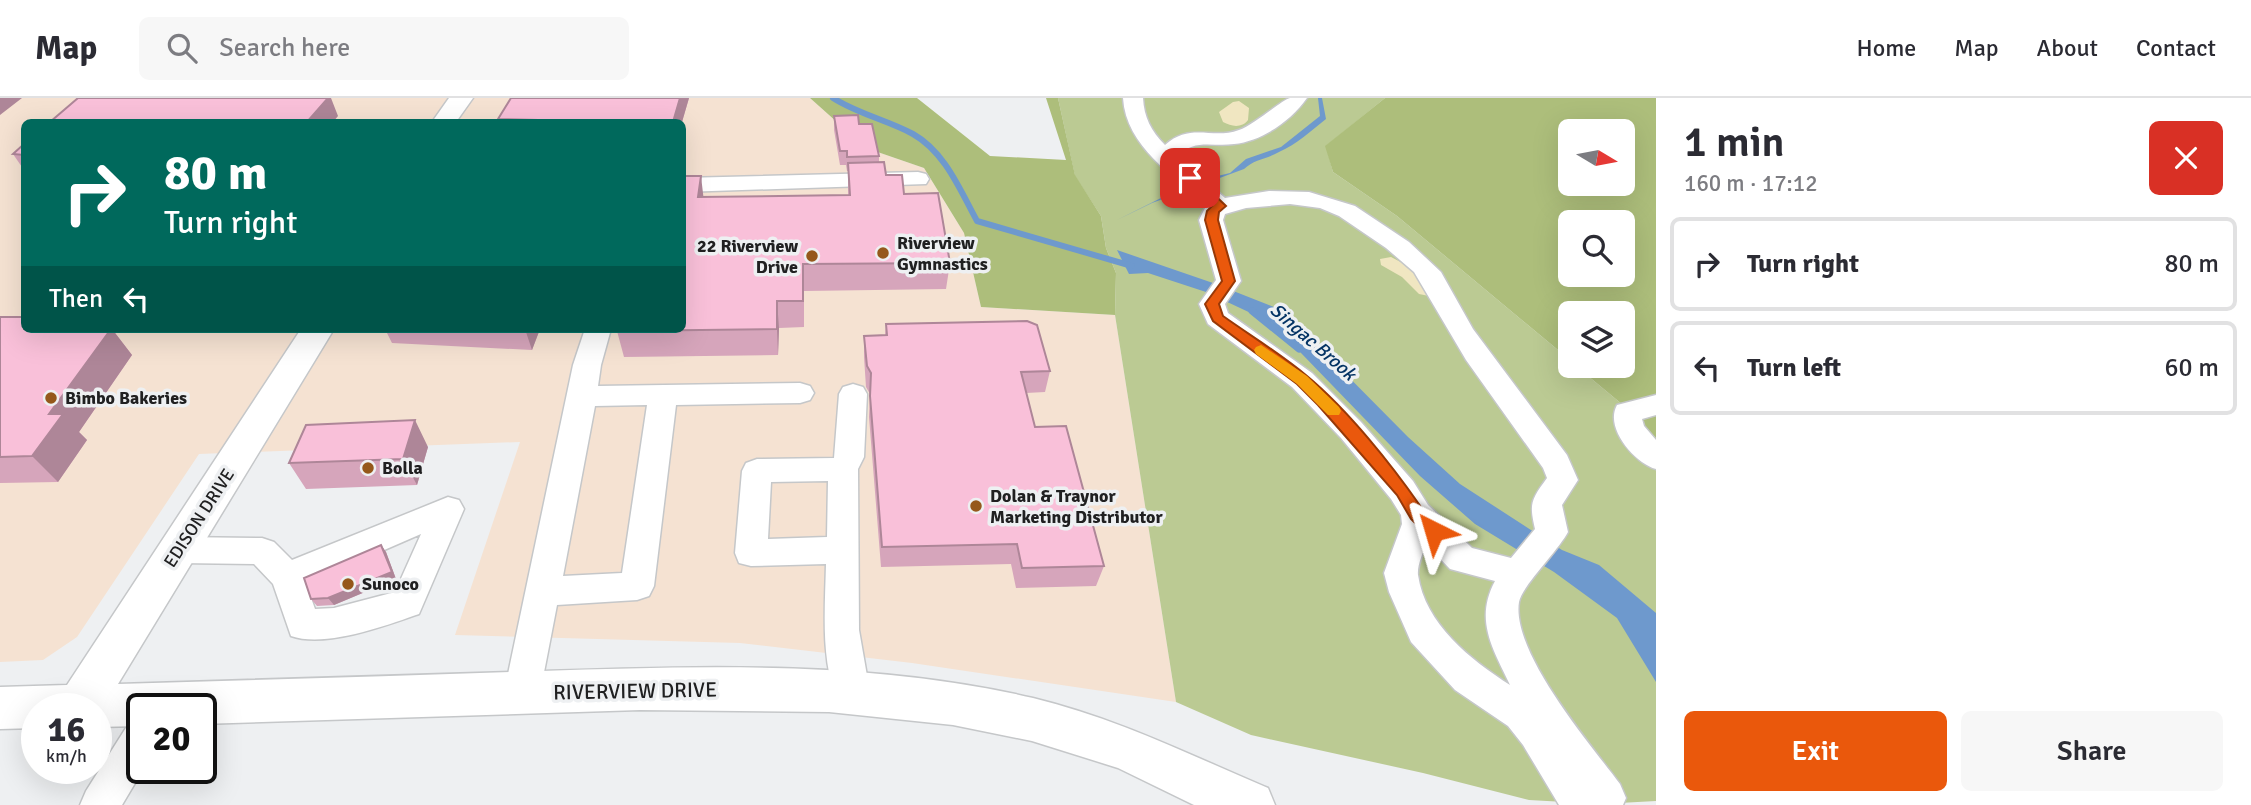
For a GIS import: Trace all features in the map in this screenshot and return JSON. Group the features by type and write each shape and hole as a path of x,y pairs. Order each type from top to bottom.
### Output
{"main road":[{"path":"446,119 460,98"},
{"name":"EDISON DRIVE","path":"87,693 315,333"},
{"name":"RIVERVIEW DRIVE","path":"217,712 522,693 750,689 852,693 943,703 1009,714 1083,731 1251,805"},
{"name":"RIVERVIEW DRIVE","path":"0,708 21,707"}],"street":[{"path":"1133,98 1132,106 1137,123 1164,157 1205,192 1214,211 1212,220 1221,290 1212,304 1217,318 1302,380 1324,401 1402,490 1417,514 1462,559 1523,570"},
{"path":"1164,157 1180,141 1195,136 1241,137 1265,125 1294,104 1297,98"},
{"path":"686,185 918,179"},
{"path":"1205,192 1311,197 1334,203 1381,232 1426,270 1450,314 1560,470 1562,484 1550,497 1546,508 1552,532 1502,602 1502,619 1506,639 1522,673 1535,717 1593,802"},
{"path":"522,693 583,396 587,365 597,333"},
{"path":"583,396 800,393"},
{"path":"852,693 842,630 842,550 843,469 849,457 853,394"},
{"path":"543,592 637,586 663,395"},
{"path":"1656,405 1628,412 1627,422 1633,433 1656,458"},
{"path":"842,550 751,553 757,471 843,469"},
{"path":"179,550 262,551 287,577 303,625 334,623 407,604 448,509 287,577"},
{"path":"1417,514 1418,524 1401,573 1423,631 1468,678 1535,717"},
{"path":"100,805 126,762"}],"shaded area":[{"path":"0,98 810,98 866,148 924,168 964,233 981,307 1115,315 1176,702 912,663 740,643 455,635 520,442 199,454 77,637 43,660 0,662"}],"green space":[{"path":"810,98 917,98 990,156 1066,160 1046,98 1058,98 1075,175 1101,216 1106,248 1116,273 1115,315 981,307 964,233 924,168 866,148"},
{"path":"1058,98 1385,98 1326,146 1333,172 1397,216 1558,350 1558,378 1590,378 1635,415 1656,444 1656,801 1601,804 1529,800 1423,773 1251,735 1176,702 1115,315 1116,273 1106,248 1101,216 1075,176"},
{"path":"1385,98 1656,98 1656,444 1635,415 1590,378 1635,378 1635,301 1558,301 1558,350 1397,216 1333,172 1325,146"}],"sand":[{"path":"1239,101 1249,108 1248,120 1237,126 1223,122 1219,112"},
{"path":"1391,257 1412,268 1429,296 1419,294 1402,277 1381,265 1380,259"}],"water":[{"path":"1318,98 1322,98 1326,119 1292,145 1244,169 1152,203 1117,220 1165,196 1205,179 1230,173 1246,159 1281,147 1320,116"},
{"path":"1117,250 1274,307 1307,335 1408,437 1460,484 1562,550 1599,565 1656,613 1656,682 1617,618 1554,572 1475,524 1420,476 1272,323 1206,292 1148,273 1129,274"}],"building":[{"path":"78,98 328,98 310,119 54,119"},
{"path":"511,98 680,98 674,119 498,119"},
{"path":"858,115 859,124 872,124 879,156 847,157 847,151 840,151 834,116"},
{"path":"21,147 21,155 13,154"},
{"name":"22 Riverview Drive","path":"884,162 886,175 902,175 904,194 938,193 950,263 803,264 803,301 777,301 777,329 686,330 686,176 701,176 698,197 850,195 848,163"},
{"path":"0,317 21,317 21,333 108,333 49,414 63,414 32,456 0,457"},
{"name":"Dolan & Traynor Marketing Distributor","path":"1027,321 1037,325 1050,371 1021,372 1035,427 1066,426 1104,566 1022,568 1017,544 882,547 870,396 871,373 867,366 864,336 887,335 886,324"},
{"path":"415,420 403,459 289,463 306,425"},
{"path":"381,545 392,572 328,598 311,599 304,578"}],"waterway":[{"name":"Singac Brook","path":"833,98 903,129 924,142 943,161 977,221 1132,266"},
{"name":"Singac Brook","path":"1252,311 1299,349"}],"slow traffic":[{"path":"1261,350 1302,380 1333,411"}],"place":[{"name":"Riverview Gymnastics","path":"883,253"},
{"name":"22 Riverview Drive","path":"812,256"},
{"name":"Bimbo Bakeries","path":"51,398"},
{"name":"Bolla","path":"368,468"},
{"name":"Dolan & Traynor Marketing Distributor","path":"976,506"},
{"name":"Sunoco","path":"348,584"}],"route":[{"path":"1190,178 1220,206 1214,211 1212,220 1229,281 1212,304 1217,318 1302,380 1324,401 1352,430 1402,490 1417,514 1423,517 1434,531"}]}
